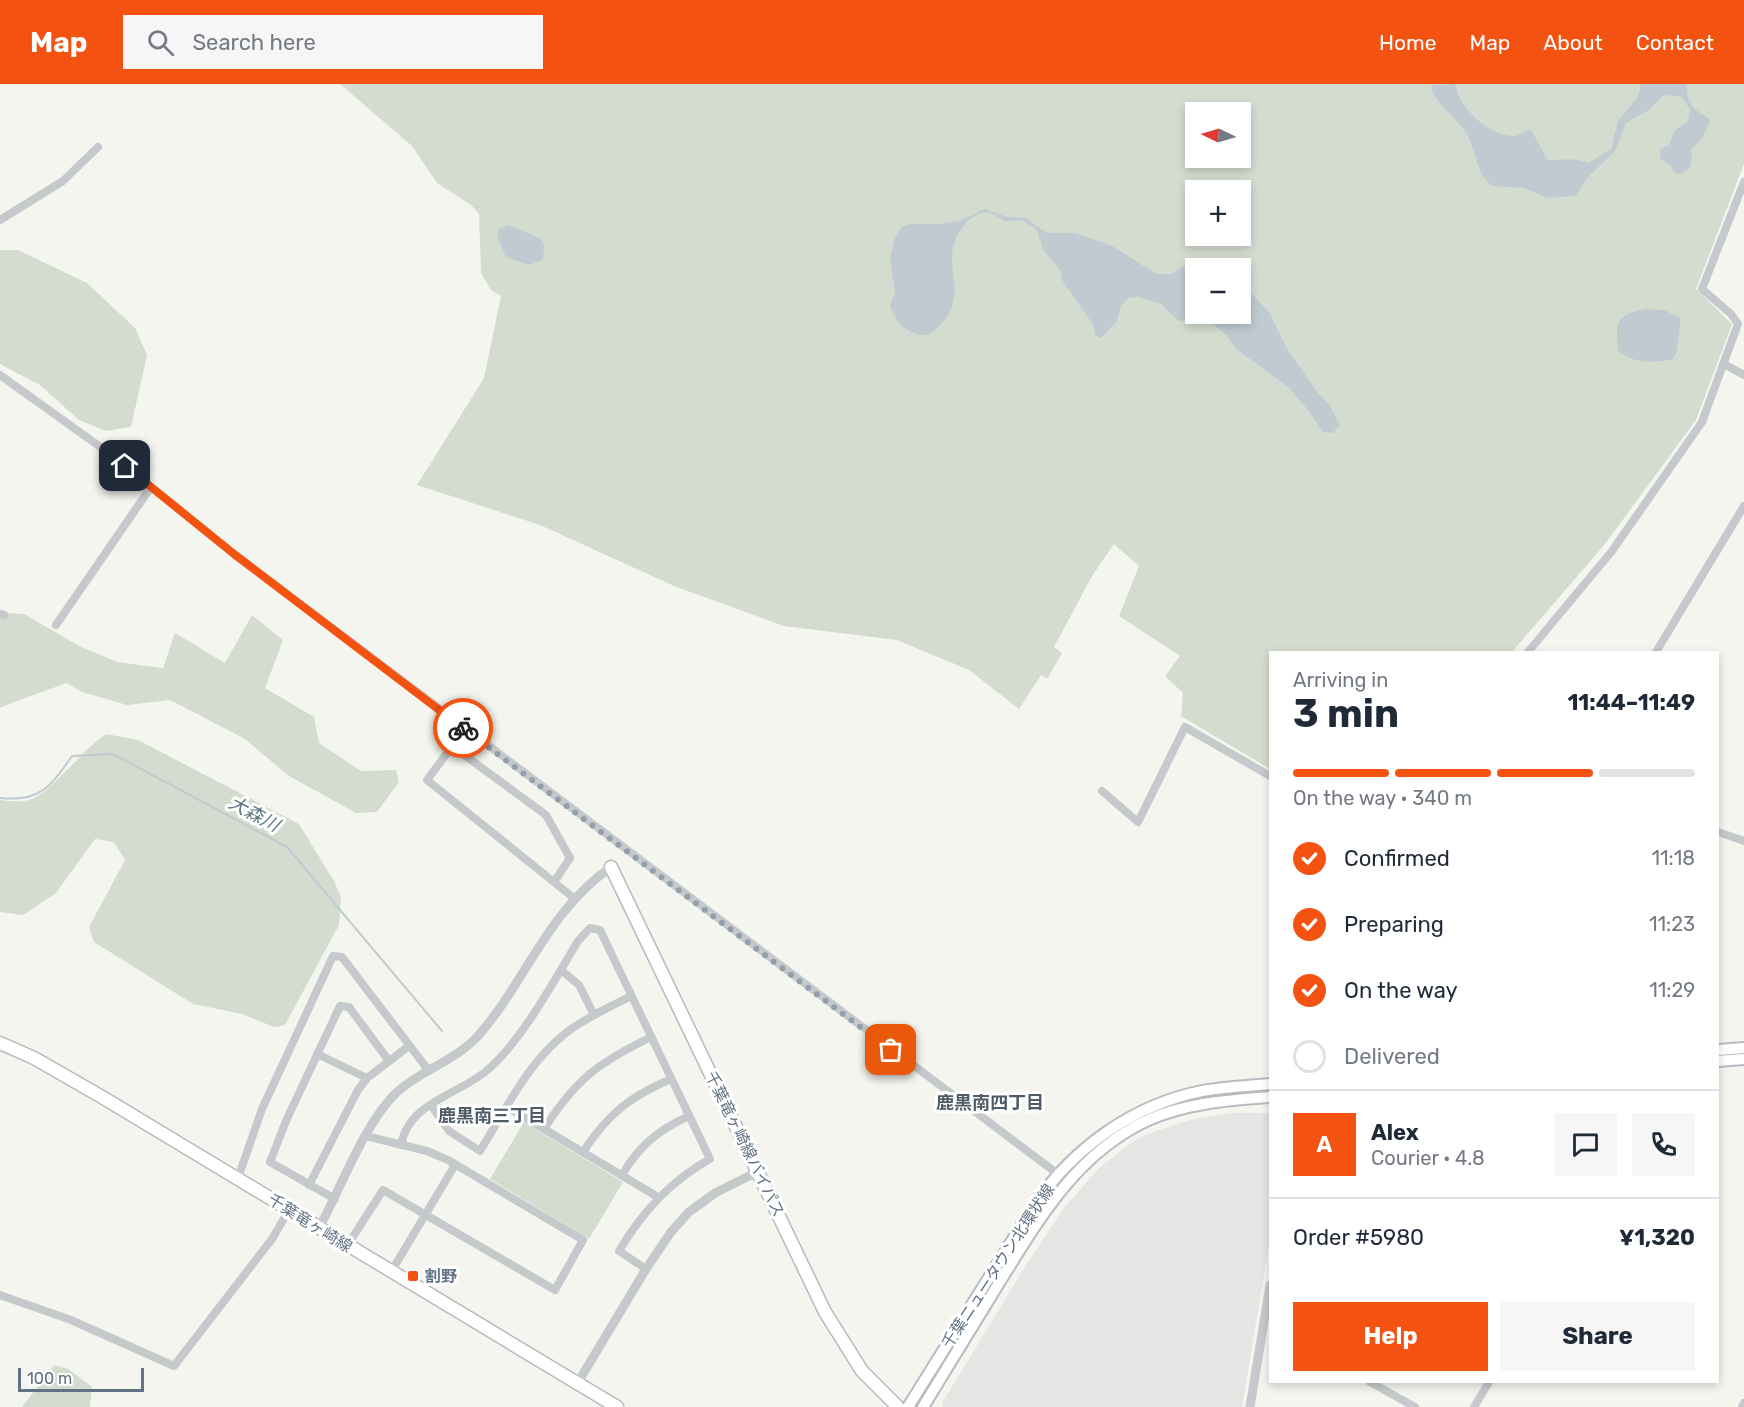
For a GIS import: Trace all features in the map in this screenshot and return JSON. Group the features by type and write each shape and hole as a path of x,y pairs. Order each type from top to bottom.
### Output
{"main road":[{"name":"千葉竜ヶ崎線バイパス","path":"610,867 837,1334 872,1383 898,1407"},
{"name":"千葉竜ヶ崎線","path":"0,1043 34,1058 238,1178 347,1246 617,1407"},
{"path":"1719,1050 1744,1048"},
{"path":"1719,1061 1744,1059"},
{"name":"千葉ニュータウン北環状線","path":"908,1407 1035,1204 1058,1174 1107,1132 1155,1106 1204,1091 1269,1084"},
{"name":"千葉ニュータウン北環状線","path":"923,1407 1045,1209 1083,1164 1117,1137 1162,1114 1218,1101 1269,1097"}],"street":[{"path":"0,220 63,181 98,147"},
{"path":"1529,651 1612,551 1702,422 1738,324 1731,314 1702,289 1744,182"},
{"path":"1724,364 1744,375"},
{"path":"0,375 113,456 234,554 1058,1174"},
{"path":"56,625 151,487"},
{"path":"1657,651 1744,506"},
{"path":"1102,791 1138,822 1185,727 1269,775"},
{"path":"465,729 427,780 575,899"},
{"path":"452,746 546,815 570,858 554,882"},
{"path":"1719,832 1744,841"},
{"path":"319,1228 366,1136 392,1098 404,1086 462,1051 487,1026 542,939 575,899 610,867"},
{"path":"401,1145 409,1121 485,1072 507,1050 578,941 590,928 600,930 710,1159 673,1182 631,1230 619,1251 646,1269"},
{"path":"238,1178 262,1108 333,956 342,957 429,1071"},
{"path":"561,970 579,985 594,1015"},
{"path":"431,1105 449,1131 480,1150 543,1054 567,1032 632,996"},
{"path":"335,1199 270,1162 286,1121 340,1006 349,1007 389,1061"},
{"path":"544,1129 564,1099 589,1072 651,1037"},
{"path":"309,1185 349,1105 367,1078 409,1046"},
{"path":"317,1054 367,1078"},
{"path":"583,1152 600,1127 620,1106 645,1090 671,1079"},
{"path":"507,1107 658,1197"},
{"path":"622,1175 634,1155 649,1138 689,1116"},
{"path":"347,1246 383,1190 555,1290 583,1240 427,1150 366,1136"},
{"path":"391,1272 455,1165"},
{"path":"577,1383 671,1232 689,1212 715,1193 759,1171"},
{"path":"0,1295 70,1320 174,1366 272,1239 289,1210"},
{"path":"1250,1407 1268,1319 1269,1302"},
{"path":"1372,1383 1415,1407"},
{"path":"1474,1407 1488,1383"}],"shaded area":[{"path":"340,84 1744,84 1744,164 1696,289 1732,324 1696,420 1605,544 1513,651 1269,651 1269,768 1181,716 1183,693 1165,676 1180,656 1119,616 1139,566 1114,544 1092,576 1054,647 1062,653 1047,679 1041,675 1019,709 969,670 897,640 784,626 674,586 540,525 417,485 484,378 501,296 491,290 481,273 479,214 471,205 437,183 412,146"},
{"path":"1455,84 1462,102 1476,119 1494,131 1513,136 1531,130 1548,160 1573,159 1588,163 1611,149 1618,121 1638,97 1641,84 1687,84 1692,105 1699,113 1709,118 1710,122 1701,140 1691,149 1691,163 1688,169 1681,174 1675,173 1670,165 1661,159 1660,149 1669,145 1675,130 1688,121 1690,110 1682,97 1664,95 1649,110 1626,123 1615,151 1587,178 1576,196 1548,198 1524,188 1492,186 1486,180 1481,173 1467,134 1439,103 1431,85"},
{"path":"984,209 1007,217 1025,218 1047,233 1076,233 1112,246 1157,274 1172,274 1185,265 1185,320 1179,321 1161,304 1139,297 1129,298 1121,306 1117,321 1101,338 1095,335 1094,326 1062,280 1060,270 1044,251 1036,229 1022,220 1005,221 989,212 981,213 967,222 958,235 952,259 954,300 946,319 929,335 916,334 900,324 890,306 895,292 890,258 895,237 902,227 910,224 939,224 962,220"},
{"path":"509,225 541,239 544,246 543,260 529,265 506,257 497,236 499,229"},
{"path":"0,250 18,250 87,283 135,328 147,355 131,427 106,431 79,420 40,385 0,364"},
{"path":"1251,293 1269,312 1286,347 1318,393 1330,405 1340,425 1333,433 1322,432 1309,411 1288,387 1236,349 1228,337 1212,324 1251,324"},
{"path":"1646,309 1664,310 1681,318 1677,351 1672,360 1638,361 1618,351 1619,321 1628,314"},
{"path":"0,613 24,614 81,647 117,662 163,668 175,633 225,663 252,615 283,640 265,688 314,717 319,743 361,771 396,770 399,782 377,812 356,813 289,776 245,739 170,700 127,705 82,692 66,683 0,708"},
{"path":"106,734 138,740 299,824 334,881 341,897 339,925 285,1025 274,1027 242,1014 193,1004 94,942 89,927 125,860 114,842 95,839 56,893 23,915 0,912 0,800 24,801 39,795"},
{"path":"1233,1113 1269,1113 1269,1244 1242,1407 943,1407 942,1403 1063,1209 1099,1168 1131,1143 1147,1134 1190,1120"},
{"path":"524,1122 623,1182 589,1239 490,1179"},
{"path":"54,1365 68,1369 92,1387 90,1407 22,1407"}],"waterway":[{"name":"大森川","path":"0,798 26,797 44,790 58,776 72,756 113,754 287,847 442,1031"}],"way so far":[{"path":"463,728 891,1050"}],"place":[{"name":"割野","path":"413,1276"}],"district":[{"name":"鹿黒南四丁目","path":"990,1103"},
{"name":"鹿黒南三丁目","path":"492,1116"}],"route":[{"path":"125,466 234,554 463,728"}]}
